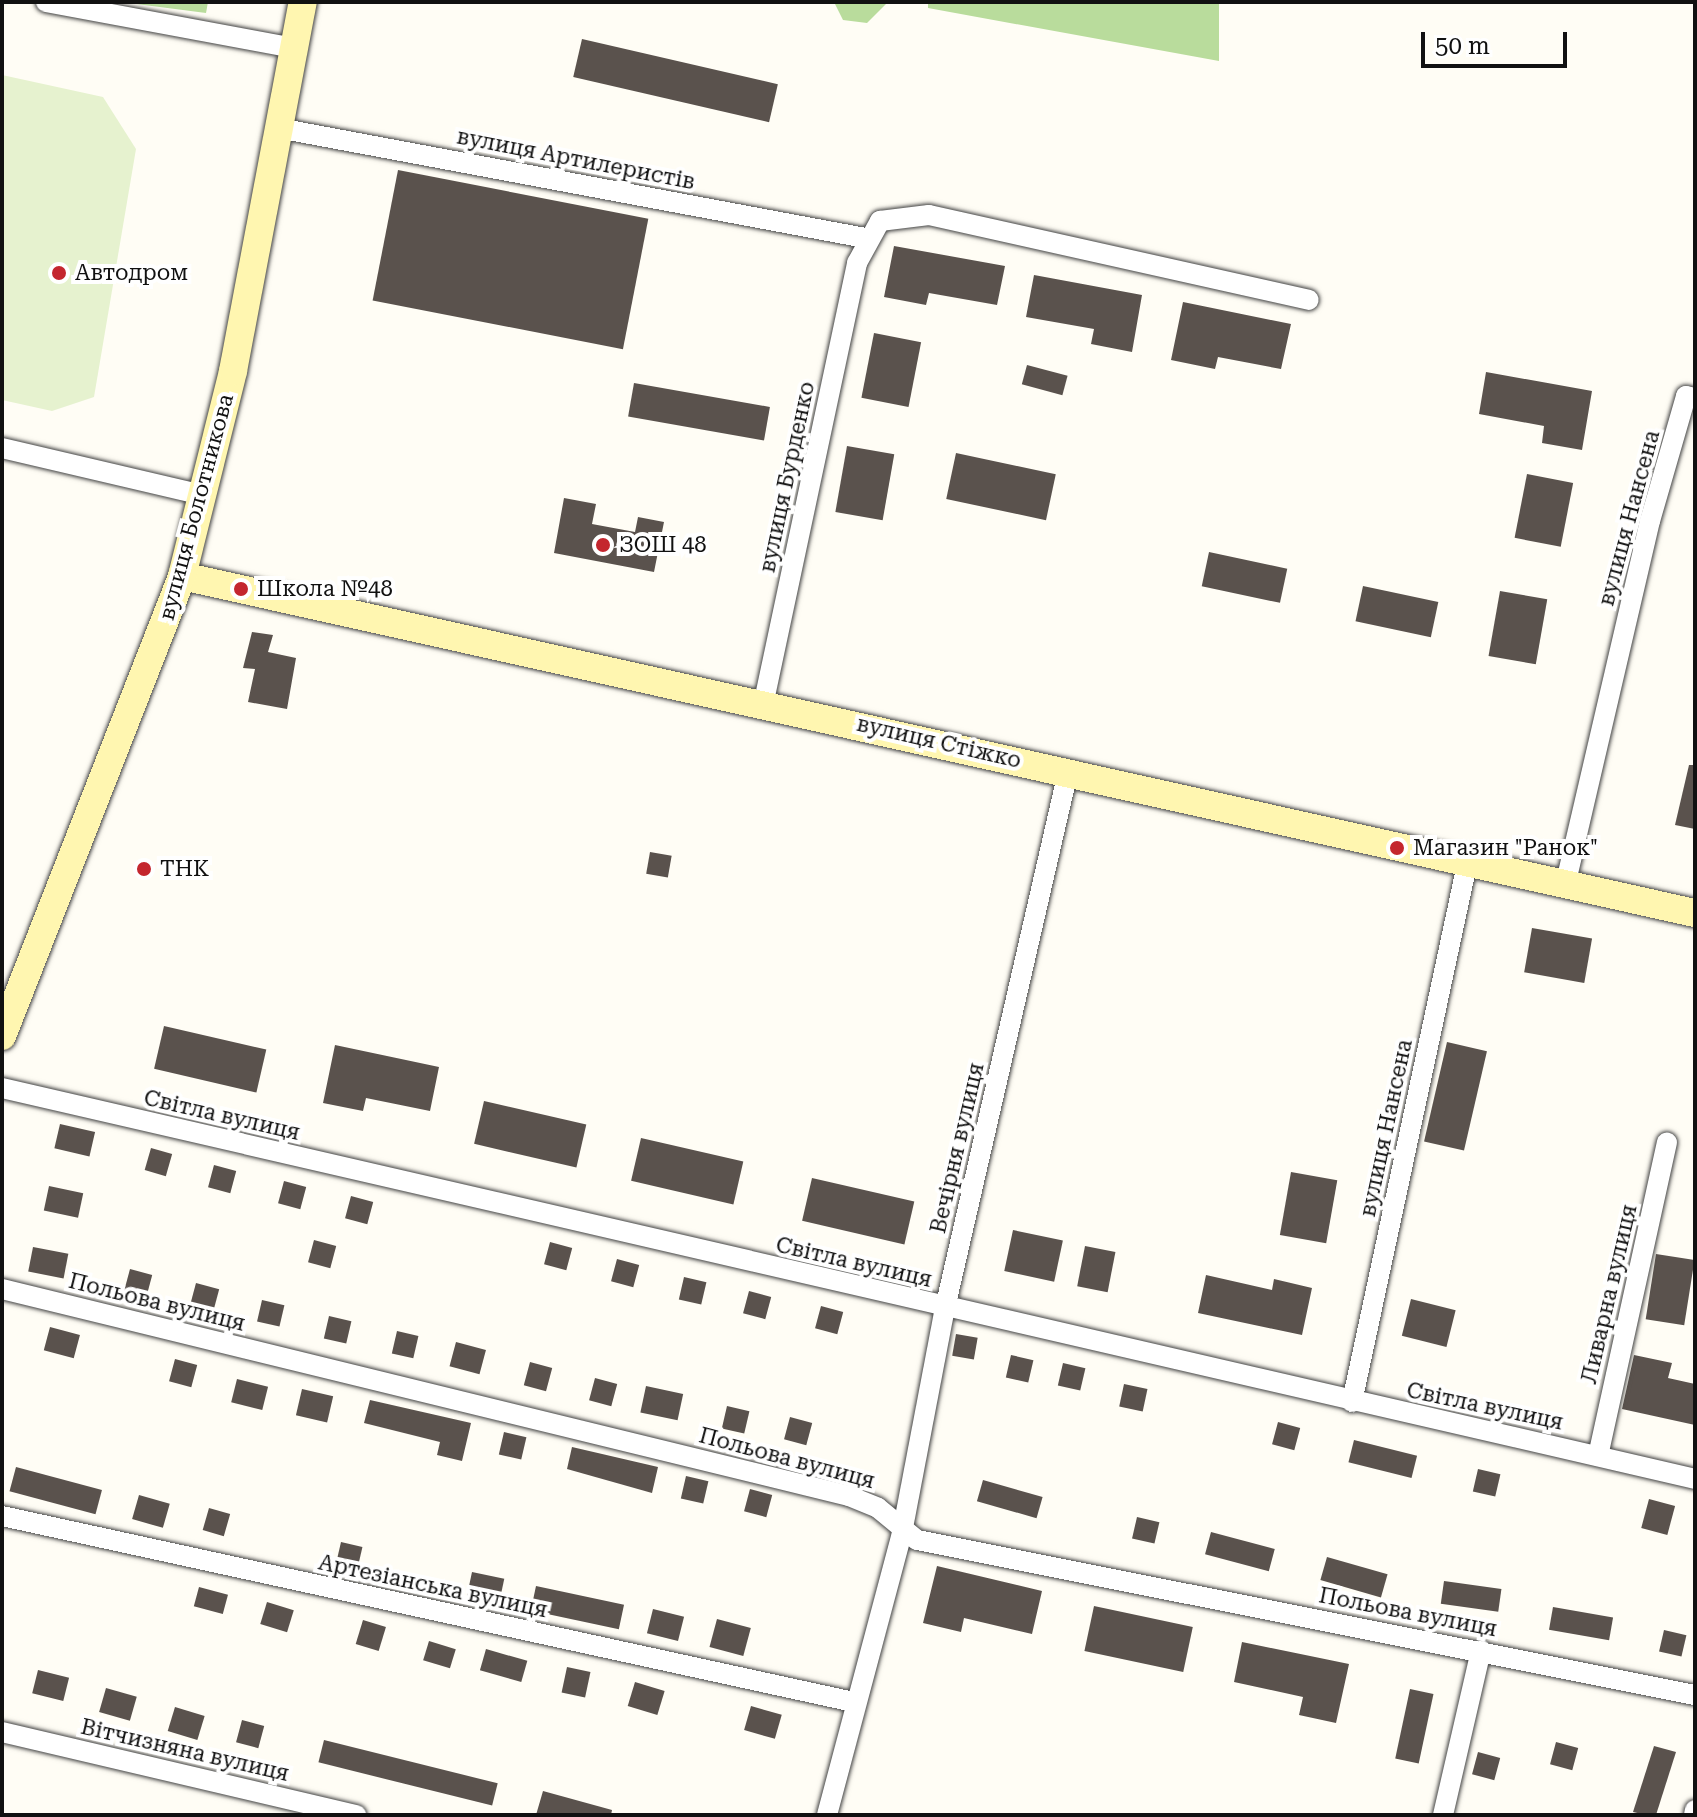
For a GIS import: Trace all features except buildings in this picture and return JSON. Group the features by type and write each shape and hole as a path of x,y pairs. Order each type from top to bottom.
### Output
{"street":[{"path":"46,2 293,48"},
{"name":"вулиця Болотникова","path":"2,1036 182,576 203,495 303,2"},
{"name":"вулиця Артилеристів","path":"278,128 865,238"},
{"path":"865,238 880,221 929,215 1309,300"},
{"name":"вулиця Бурденко","path":"764,701 857,263 865,238"},
{"name":"вулиця Нансена","path":"1565,886 1691,397"},
{"path":"2,448 203,495"},
{"name":"вулиця Стіжко","path":"182,576 764,701 1467,864 1695,913"},
{"name":"Вечірня вулиця","path":"827,1815 854,1702 902,1533 945,1308 1068,772"},
{"name":"вулиця Нансена","path":"1352,1402 1467,864"},
{"name":"Світла вулиця","path":"2,1088 1695,1479"},
{"name":"Ливарна вулиця","path":"1598,1456 1667,1142"},
{"name":"Польова вулиця","path":"2,1289 849,1496 878,1508 902,1533 1695,1695"},
{"name":"Артезіанська вулиця","path":"2,1516 854,1702"},
{"path":"1443,1815 1481,1650"},
{"name":"Вітчизняна вулиця","path":"2,1732 356,1815"}],"green space":[{"path":"121,2 208,2 206,13"},
{"path":"834,2 888,2 867,23 843,20"},
{"path":"928,2 1219,2 1219,61 928,8"},
{"name":"Автодром","path":"2,75 103,97 136,149 94,397 52,411 2,400"}],"place":[{"name":"Автодром","path":"59,273"},
{"name":"ЗОШ 48","path":"603,545"},
{"name":"Школа №48","path":"241,589"},
{"name":"Магазин \"Ранок\"","path":"1397,848"},
{"name":"ТНК","path":"144,869"}]}
